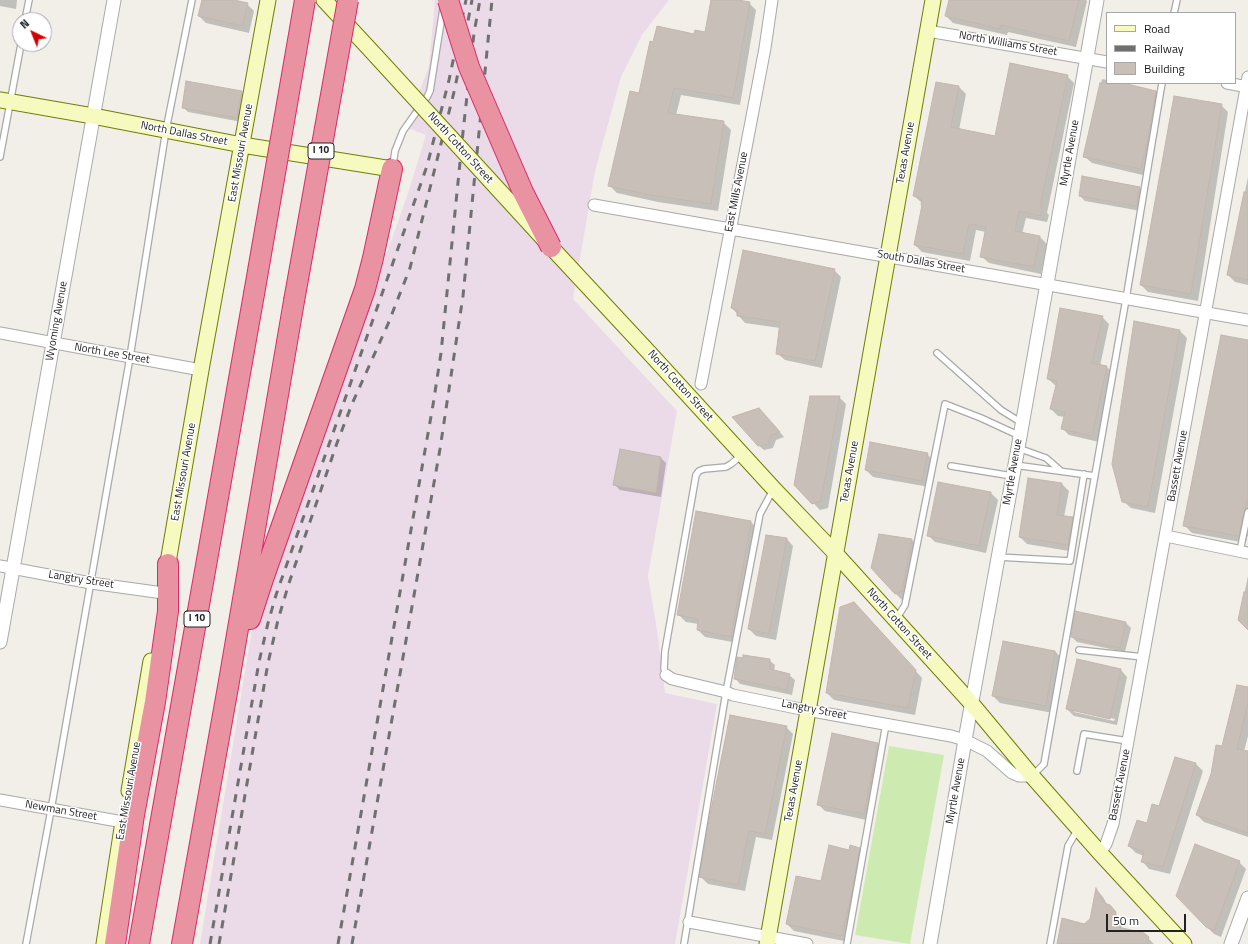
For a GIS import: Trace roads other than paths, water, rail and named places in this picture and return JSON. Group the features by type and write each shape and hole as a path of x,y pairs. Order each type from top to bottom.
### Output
{"highway":[{"name":"I 10","path":"139,944 306,0"},
{"name":"I 10","path":"182,944 348,0"},
{"path":"448,0 472,74 523,192 551,247"},
{"path":"228,687 263,579 365,289 377,243 392,169"},
{"path":"115,944 134,815 155,702 168,611 168,564"}],"main road":[{"name":"East Missouri Avenue","path":"104,944 123,822 268,0"},
{"name":"North Cotton Street","path":"324,0 742,455 836,554 972,704 1032,776 1100,853 1184,944"},
{"name":"Texas Avenue","path":"767,941 933,0"},
{"name":"North Dallas Street","path":"5,101 93,116 242,145 392,169"}],"street":[{"name":"Wyoming Avenue","path":"0,642 114,0"},
{"name":"East Mills Avenue","path":"701,384 765,48 772,0"},
{"name":"Myrtle Avenue","path":"930,944 964,740 972,704 1014,471 1097,0"},
{"name":"North Williams Street","path":"928,31 1106,62"},
{"path":"1236,83 1247,83"},
{"name":"Bassett Avenue","path":"1100,853 1106,844 1113,824 1247,83"},
{"name":"South Dallas Street","path":"594,205 1248,320"},
{"name":"North Lee Street","path":"0,333 202,370"},
{"path":"1166,536 1244,552"},
{"name":"Langtry Street","path":"0,566 91,583 163,592"},
{"name":"Langtry Street","path":"666,675 672,679 733,694 808,710 951,736 964,740"},
{"path":"964,740 992,754 1012,773 1019,776 1032,776"},
{"name":"Newman Street","path":"0,800 123,822"},
{"path":"1231,944 1248,898"},
{"path":"689,922 767,941 807,944"}],"lane":[{"path":"27,12 29,0"},
{"path":"26,944 51,810 130,357 166,130 192,0"},
{"path":"392,169 395,151 403,131 430,91 445,0"},
{"path":"1174,12 1177,0"},
{"path":"0,158 5,101 19,52"},
{"path":"1032,776 1044,764 1126,299 1162,84"},
{"path":"937,353 1001,410 1020,436 1061,471"},
{"path":"896,620 905,605 945,404 981,418 1020,436"},
{"path":"666,675 664,668 665,651 696,475 699,470 726,467 742,455"},
{"path":"951,466 1014,471 1061,471 1095,476"},
{"path":"998,557 1070,561 1084,474"},
{"path":"684,944 689,922 726,692 760,514 774,489"},
{"path":"1244,552 1248,512"},
{"path":"1079,650 1144,657"},
{"path":"847,944 886,724"},
{"path":"1077,771 1084,734 1128,741"},
{"path":"1050,944 1068,846 1078,828"}],"railway":[{"path":"210,944 259,662 268,623 276,595 427,166 449,80 466,0"},
{"path":"219,944 268,663 278,620 289,583 337,443 352,404 388,324 410,268 455,88 472,0"},
{"path":"338,944 441,353 463,132 474,33 480,0"},
{"path":"352,944 440,449 463,296 492,0"}]}
